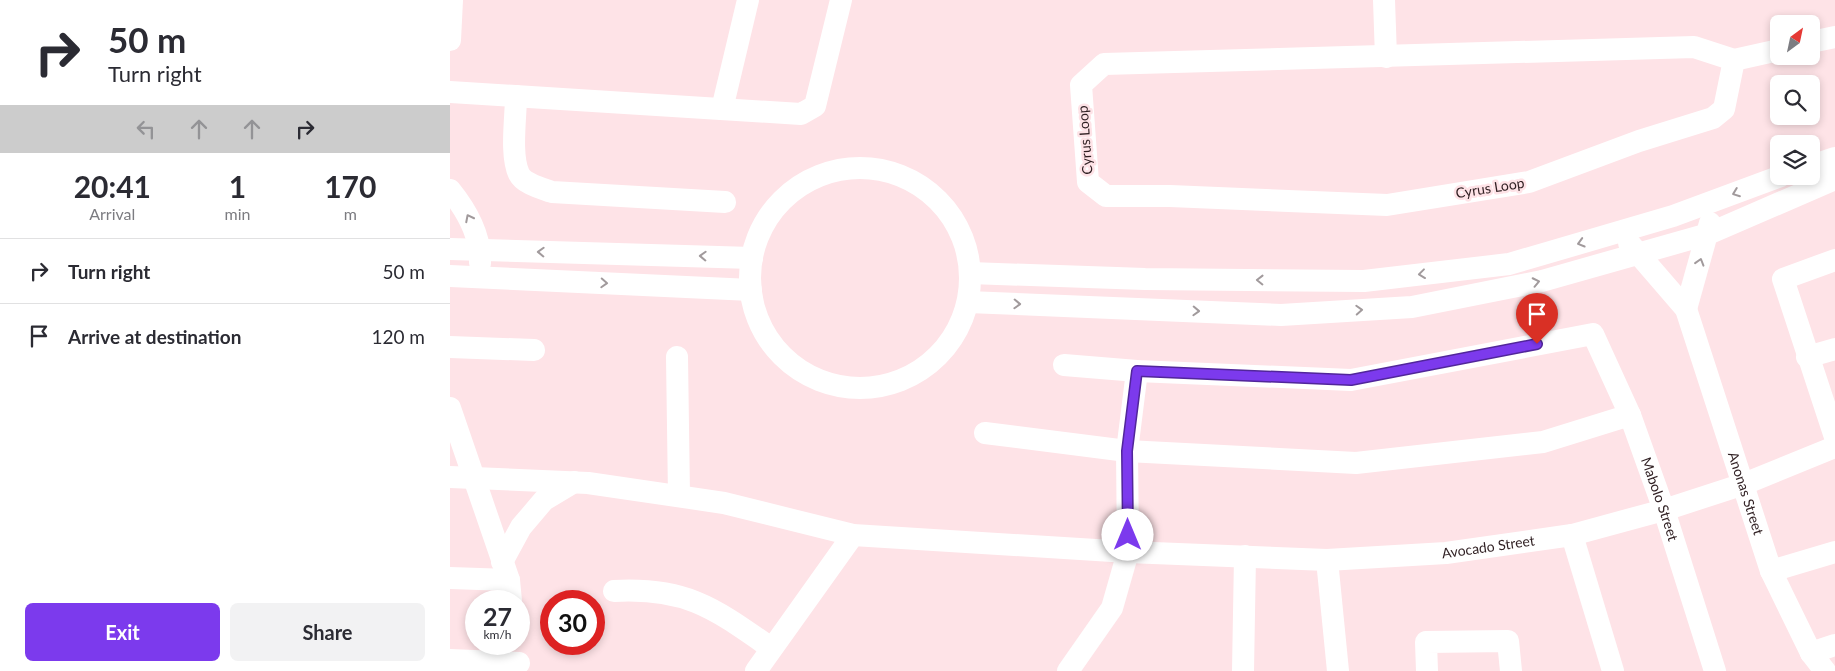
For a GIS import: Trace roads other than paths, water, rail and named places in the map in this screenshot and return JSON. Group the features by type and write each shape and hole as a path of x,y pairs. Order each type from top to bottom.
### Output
{"street":[{"path":"450,40 452,0"},
{"path":"722,109 748,0"},
{"path":"450,92 801,114 815,106 841,0"},
{"path":"1384,0 1386,57"},
{"path":"1820,40 1835,36"},
{"name":"Cyrus Loop","path":"1694,47 1734,60 1724,109 1713,118 1638,141 1529,182 1387,205 1170,196 1106,196 1088,182 1081,85 1104,64 1386,57 1694,47"},
{"path":"1734,60 1770,52"},
{"path":"516,96 514,156 519,175 531,184 552,192 725,202"},
{"path":"1820,163 1835,158"},
{"path":"867,168 906,178 924,188 939,201 961,234 968,253 970,273 968,302 952,340 923,369 885,385 858,387 824,382 805,373 774,346 763,329 755,310 751,290 752,258 766,221 778,205 792,191 809,180 828,173 867,168"},
{"path":"968,302 1281,315 1412,307 1542,281 1708,234 1835,179"},
{"path":"970,273 1159,279 1364,281 1508,264 1620,232 1712,202 1770,180"},
{"path":"450,190 471,221 481,250 479,277"},
{"path":"1686,309 1708,234 1712,202"},
{"path":"1620,232 1686,309"},
{"path":"450,249 752,258"},
{"path":"1835,260 1783,279 1807,358 1835,437"},
{"path":"450,276 751,290"},
{"path":"1159,279 1159,310"},
{"name":"Anonas Street","path":"1686,309 1744,484 1770,571 1811,652 1825,671"},
{"name":"Mabolo Street","path":"1137,371 1351,380 1593,334 1630,415 1664,510 1715,671"},
{"path":"450,347 534,350"},
{"path":"1807,358 1835,349"},
{"path":"677,357 679,496"},
{"path":"1064,365 1137,371 1127,451 1128,552 1112,608 1068,671"},
{"path":"450,408 461,476 507,581"},
{"path":"985,434 1127,451 1356,463 1542,442 1630,415"},
{"name":"Avocado Street","path":"461,476 574,482 679,496 724,503 853,535 1128,552 1327,560 1446,553 1572,535 1664,510 1744,484 1835,447"},
{"path":"507,581 521,526 544,500 574,482"},
{"path":"756,671 853,535"},
{"path":"1572,535 1613,671"},
{"path":"1770,571 1835,552"},
{"path":"1243,671 1245,556"},
{"path":"1327,560 1338,671"},
{"path":"450,578 507,581"},
{"path":"614,591 643,589 670,592 692,599 719,611 772,648"},
{"path":"1427,671 1426,642 1508,641 1511,671"},
{"path":"1811,652 1835,645"},
{"path":"450,660 518,659"}]}
